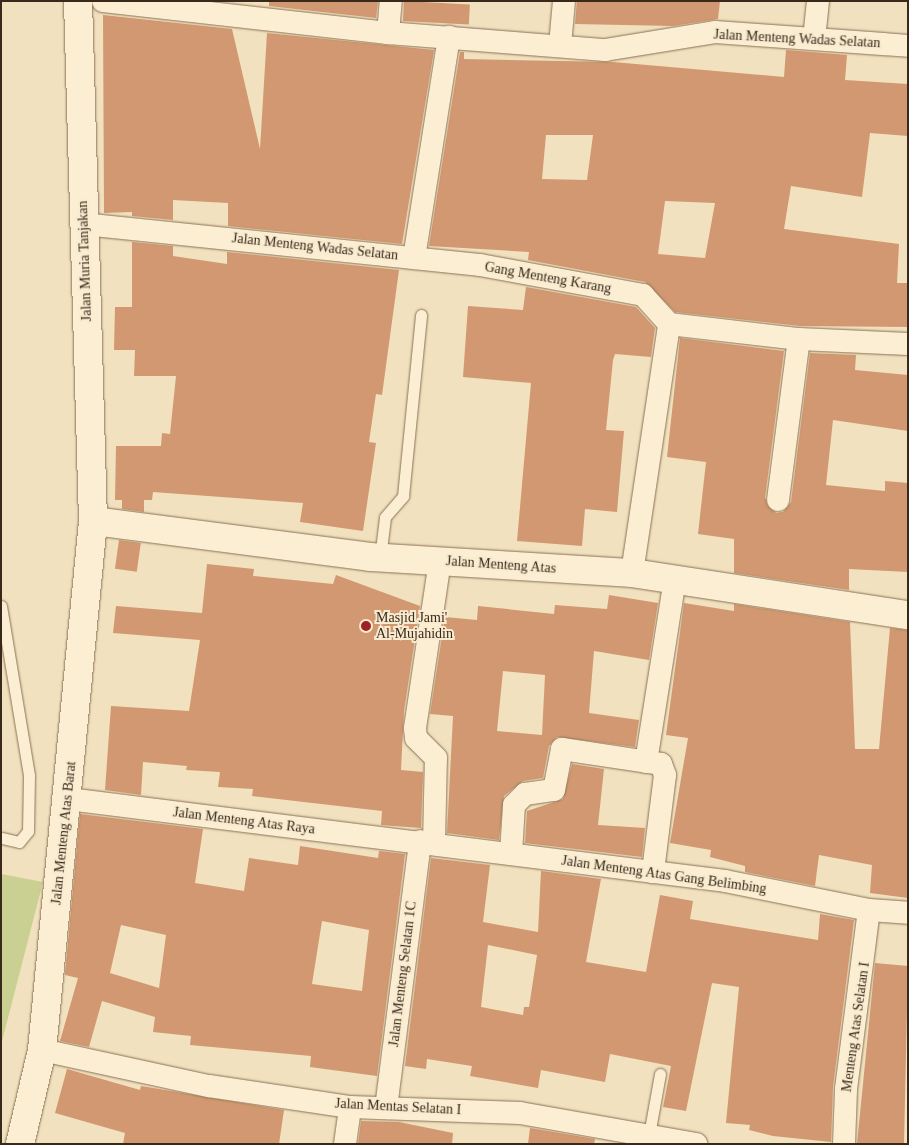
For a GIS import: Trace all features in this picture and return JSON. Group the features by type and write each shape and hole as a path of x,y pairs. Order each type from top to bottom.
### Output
{"street":[{"name":"Jalan Muria Tanjakan","path":"78,1 93,521"},
{"name":"Jalan Menteng Wadas Selatan","path":"103,1 388,33 605,50 715,32 908,46"},
{"path":"388,33 391,1"},
{"path":"560,45 564,1"},
{"path":"814,39 818,1"},
{"name":"Jalan Menteng Wadas Selatan","path":"83,224 414,258 448,37"},
{"name":"Gang Menteng Karang","path":"414,258 643,295 669,324"},
{"path":"632,573 669,324 798,339 908,344"},
{"path":"778,500 798,339"},
{"name":"Jalan Menteng Atas","path":"93,521 380,558 632,573 908,615"},
{"name":"Jalan Menteng Atas Barat","path":"20,1144 42,1050 68,799 93,521"},
{"name":"Jalan Menteng Selatan 1C","path":"386,1108 427,842 436,758 416,738 415,728 440,561"},
{"path":"646,762 675,579"},
{"path":"511,854 514,804 525,794 554,790 562,749 661,764 665,775 653,872"},
{"name":"Jalan Menteng Atas Raya","path":"68,799 427,842"},
{"name":"Jalan Menteng Atas Gang Belimbing","path":"427,842 725,881 869,910 908,913"},
{"name":"Menteng Atas Selatan I","path":"844,1144 846,1089 869,910"},
{"name":"Jalan Mentas Selatan I","path":"42,1050 209,1086 350,1107 520,1113 691,1143"},
{"path":"345,1144 350,1107"}],"lane":[{"path":"380,558 385,517 403,496 421,315"},
{"path":"1,606 29,775 28,831 19,842 1,838"},
{"path":"649,1135 660,1074"}],"green space":[{"path":"1,874 43,882 1,1045"}],"building":[{"path":"269,1 378,1 376,18 269,6"},
{"path":"404,1 470,4 469,24 403,21"},
{"path":"577,1 720,1 718,19 673,26 575,24"},
{"path":"103,15 232,29 260,149 267,33 434,50 402,244 228,226 228,203 173,200 173,220 132,216 132,212 104,213"},
{"path":"786,50 847,55 845,80 908,84 908,136 870,133 862,197 791,186 784,229 899,244 897,283 908,283 908,327 800,326 675,312 645,282 528,260 529,252 429,246 460,52 464,52 464,59 613,62 784,77","holes":["546,135 593,135 587,180 542,179","665,201 715,203 705,258 658,254"]},
{"path":"132,242 173,246 173,256 227,264 227,252 399,270 382,395 376,394 369,442 376,443 363,531 300,522 303,503 153,492 152,500 144,500 144,512 122,509 122,500 115,500 116,446 161,446 162,433 170,434 176,376 134,376 135,350 114,350 115,307 132,307"},
{"path":"526,287 636,307 655,328 651,357 615,354 606,430 624,431 617,512 585,509 582,546 517,541 531,383 463,377 468,306 523,310"},
{"path":"680,338 784,351 765,498 776,513 783,512 791,502 810,353 856,355 855,370 908,375 908,431 833,420 826,485 885,491 885,481 908,483 908,572 849,569 849,590 734,573 734,539 698,534 706,462 667,457"},
{"path":"119,540 141,543 137,572 115,569"},
{"path":"207,564 254,569 253,576 333,584 336,575 420,606 404,711 401,770 423,772 421,828 381,825 382,811 252,796 253,789 218,787 220,772 186,770 187,766 143,762 141,795 105,790 111,706 189,711 200,640 113,633 116,606 202,613"},
{"path":"609,595 658,603 649,660 594,651 589,713 639,720 635,747 557,737 549,746 543,778 523,781 504,796 499,840 447,833 453,716 430,714 445,617 477,620 478,606 554,614 555,605 607,609","holes":["503,671 545,675 542,735 497,731"]},
{"path":"684,603 734,611 734,604 850,622 855,749 879,749 890,628 908,630 908,898 870,893 872,865 819,855 815,886 745,872 745,866 710,857 711,850 670,843 688,738 666,735"},
{"path":"572,764 604,769 598,825 645,828 642,857 525,843 527,811 563,799"},
{"path":"80,814 203,829 195,883 244,891 249,858 298,865 300,846 378,858 379,851 405,854 377,1076 310,1067 311,1056 190,1045 191,1036 153,1032 155,1017 102,1001 89,1047 60,1041 78,978 65,975","holes":["322,921 369,930 362,991 312,984","121,925 166,935 159,988 110,973"]},
{"path":"431,858 490,865 483,922 538,932 541,871 601,879 586,962 646,972 660,895 693,901 690,919 818,940 820,914 854,920 833,1087 831,1142 773,1136 749,1130 750,1125 726,1123 739,987 712,983 686,1111 663,1107 671,1066 610,1054 605,1082 541,1070 538,1088 470,1076 472,1066 427,1059 426,1069 405,1066","holes":["488,945 537,955 529,1007 524,1007 523,1015 481,1007"]},
{"path":"875,963 908,966 904,1144 857,1144"},
{"path":"67,1069 140,1090 141,1086 284,1110 279,1144 123,1144 125,1133 55,1113"},
{"path":"361,1121 399,1122 453,1133 452,1144 358,1144"},
{"path":"530,1128 595,1139 594,1144 528,1144"}],"place":[{"name":"Masjid Jami' Al-Mujahidin","path":"366,626"}]}
